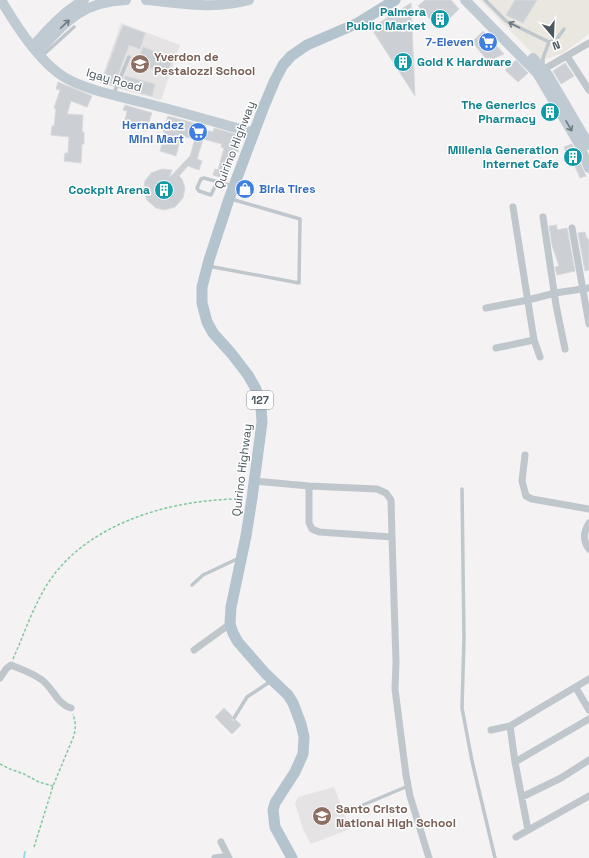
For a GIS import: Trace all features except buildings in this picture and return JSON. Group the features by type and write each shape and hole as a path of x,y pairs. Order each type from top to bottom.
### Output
{"main road":[{"name":"Quirino Highway","path":"292,858 275,827 273,810 275,803 299,765 303,754 304,737 301,724 293,703 282,689 272,681 238,642 230,624 231,607 242,557 252,498 262,422 259,398 256,389 242,366 213,333 207,322 202,303 202,287 207,265 229,199 275,80 283,65 291,56 307,45 358,23 395,0"}],"street":[{"name":"Igay Road","path":"1,0 18,27 37,51 64,77 77,83 114,94 254,133"},
{"path":"37,51 58,19 70,8 84,0"},
{"path":"37,51 75,15 88,8 103,3 126,0"},
{"path":"146,0 199,3 219,6 249,0"},
{"path":"465,0 541,71 579,144 589,168"},
{"path":"474,0 541,71 589,145"},
{"path":"541,71 589,43"},
{"path":"567,56 589,90"},
{"path":"513,208 534,340 540,357"},
{"path":"543,217 556,305 565,349"},
{"path":"572,228 586,289 589,324"},
{"path":"486,308 555,293 586,289"},
{"path":"496,348 534,340"},
{"path":"525,455 522,481 526,496 532,499 589,509"},
{"path":"254,481 309,486 377,489 386,493 391,500 396,662 395,689 408,786 429,858"},
{"path":"309,486 309,522 312,529 319,532 392,537"},
{"path":"589,523 585,529 584,540 589,548"},
{"path":"194,650 230,624"},
{"path":"0,678 6,669 11,665 42,679 61,702 71,708"},
{"path":"491,730 510,726 589,679"},
{"path":"576,688 589,710"},
{"path":"515,762 589,719"},
{"path":"510,726 515,762 528,830"},
{"path":"522,797 561,778 589,760"},
{"path":"516,837 589,796"},
{"path":"215,858 228,857 221,842"}],"lane":[{"path":"485,0 506,21 549,42 556,40 564,28"},
{"path":"37,51 74,27"},
{"path":"541,71 543,58 549,42"},
{"path":"114,94 129,57"},
{"path":"217,182 211,195 199,191 197,188 201,179 204,178 234,186"},
{"path":"207,265 299,283 300,219 229,199"},
{"path":"462,489 464,638 462,708 472,761 495,858"},
{"path":"192,585 203,575 242,557"},
{"path":"234,718 247,697 272,681"},
{"path":"351,810 408,786"}],"path":[{"path":"11,665 45,589 56,573 80,548 96,536 169,506 221,499 252,498"},
{"path":"34,847 53,786 73,738 76,721 71,708"},
{"path":"0,764 39,782 53,786"}],"shaded area":[{"path":"480,0 589,0 589,34 563,53 540,61"},
{"name":"Yverdon de Pestalozzi School","path":"121,23 180,45 161,100 100,83"},
{"name":"Santo Cristo National High School","path":"334,787 350,829 311,844 303,829 295,803 298,797"}],"waterway":[{"path":"24,858 25,852"}],"place":[{"name":"Palmera Public Market","path":"440,19"},
{"name":"7-Eleven","path":"488,42"},
{"name":"Gold K Hardware","path":"403,62"},
{"name":"Yverdon de Pestalozzi School","path":"140,64"},
{"name":"The Generics Pharmacy","path":"550,112"},
{"name":"Hernandez Mini Mart","path":"198,132"},
{"name":"Millenia Generation Internet Cafe","path":"573,157"},
{"name":"Birla Tires","path":"245,189"},
{"name":"Cockpit Arena","path":"164,190"},
{"name":"Santo Cristo National High School","path":"322,816"}]}
